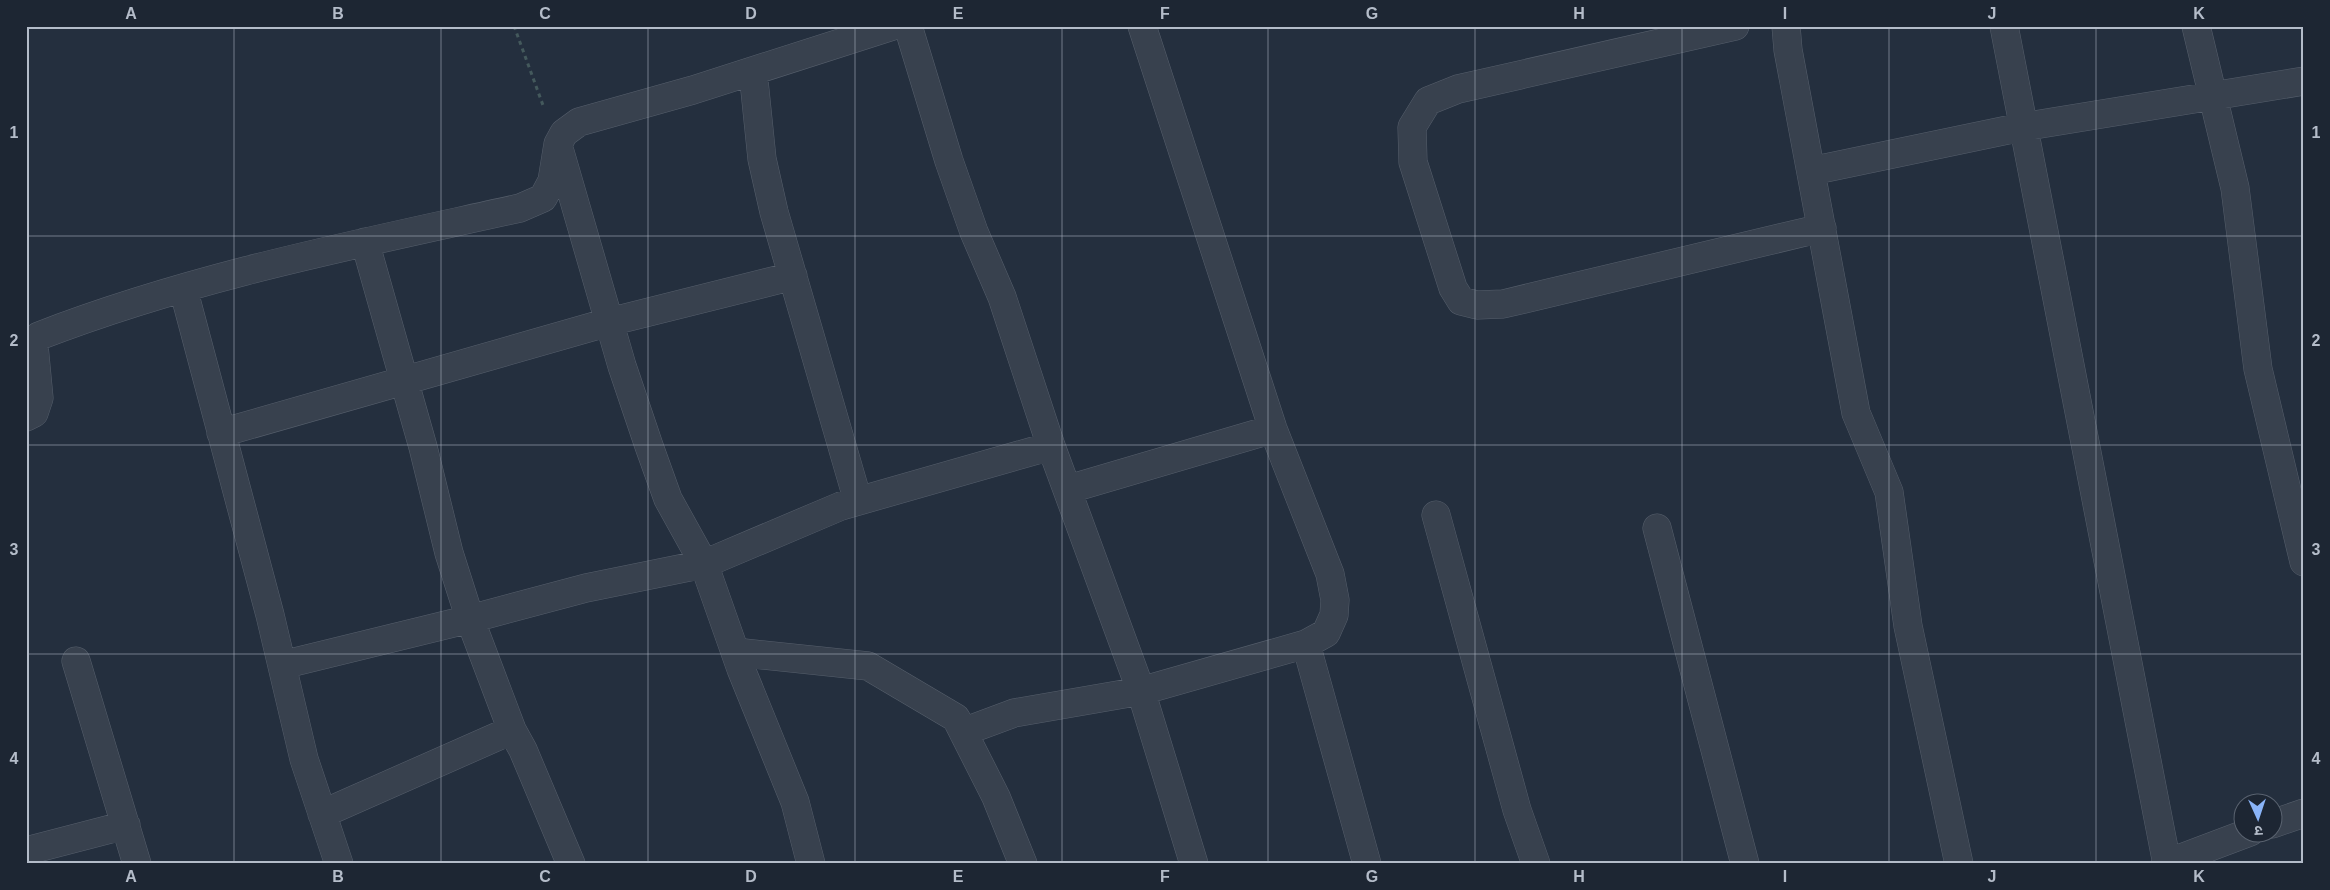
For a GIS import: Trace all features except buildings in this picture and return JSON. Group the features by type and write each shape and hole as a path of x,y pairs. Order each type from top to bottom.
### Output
{"street":[{"path":"26,417 34,413 38,398 34,345 39,336 183,288 365,242 520,208 543,198 552,181 558,144 564,133 579,122 753,71 893,26"},
{"path":"908,26 949,161 974,232 1002,296 1051,446 1142,691 1194,864"},
{"path":"963,732 1014,713 1142,691 1306,644 1326,633 1334,615 1335,600 1330,574 1273,429 1142,26"},
{"path":"1735,26 1458,88 1428,101 1412,127 1413,162 1453,288 1461,301 1477,305 1502,304 1822,228"},
{"path":"1786,26 1788,50 1856,413 1889,492 1908,626 1959,864"},
{"path":"2004,26 2022,127 2167,864 2232,839"},
{"path":"2196,26 2235,188 2258,369 2304,562"},
{"path":"753,71 762,159 774,212 858,501"},
{"path":"1812,170 2022,127 2304,81"},
{"path":"558,144 622,366 668,499 704,564 735,652 795,802 811,864"},
{"path":"365,242 449,553 470,619 512,730 523,750 572,864"},
{"path":"221,433 609,322 793,276"},
{"path":"183,288 282,665 304,759 339,864"},
{"path":"1068,489 1273,429"},
{"path":"282,665 470,619 586,588 704,564 765,536 841,506 1051,446"},
{"path":"1436,515 1517,810 1536,864"},
{"path":"1657,528 1746,864"},
{"path":"1306,644 1367,864"},
{"path":"735,652 868,666 956,718 996,797 1023,864"},
{"path":"76,661 137,864"},
{"path":"322,814 512,730"},
{"path":"2282,821 2304,813"},
{"path":"26,851 126,825"}],"path":[{"path":"514,26 558,144"}]}
